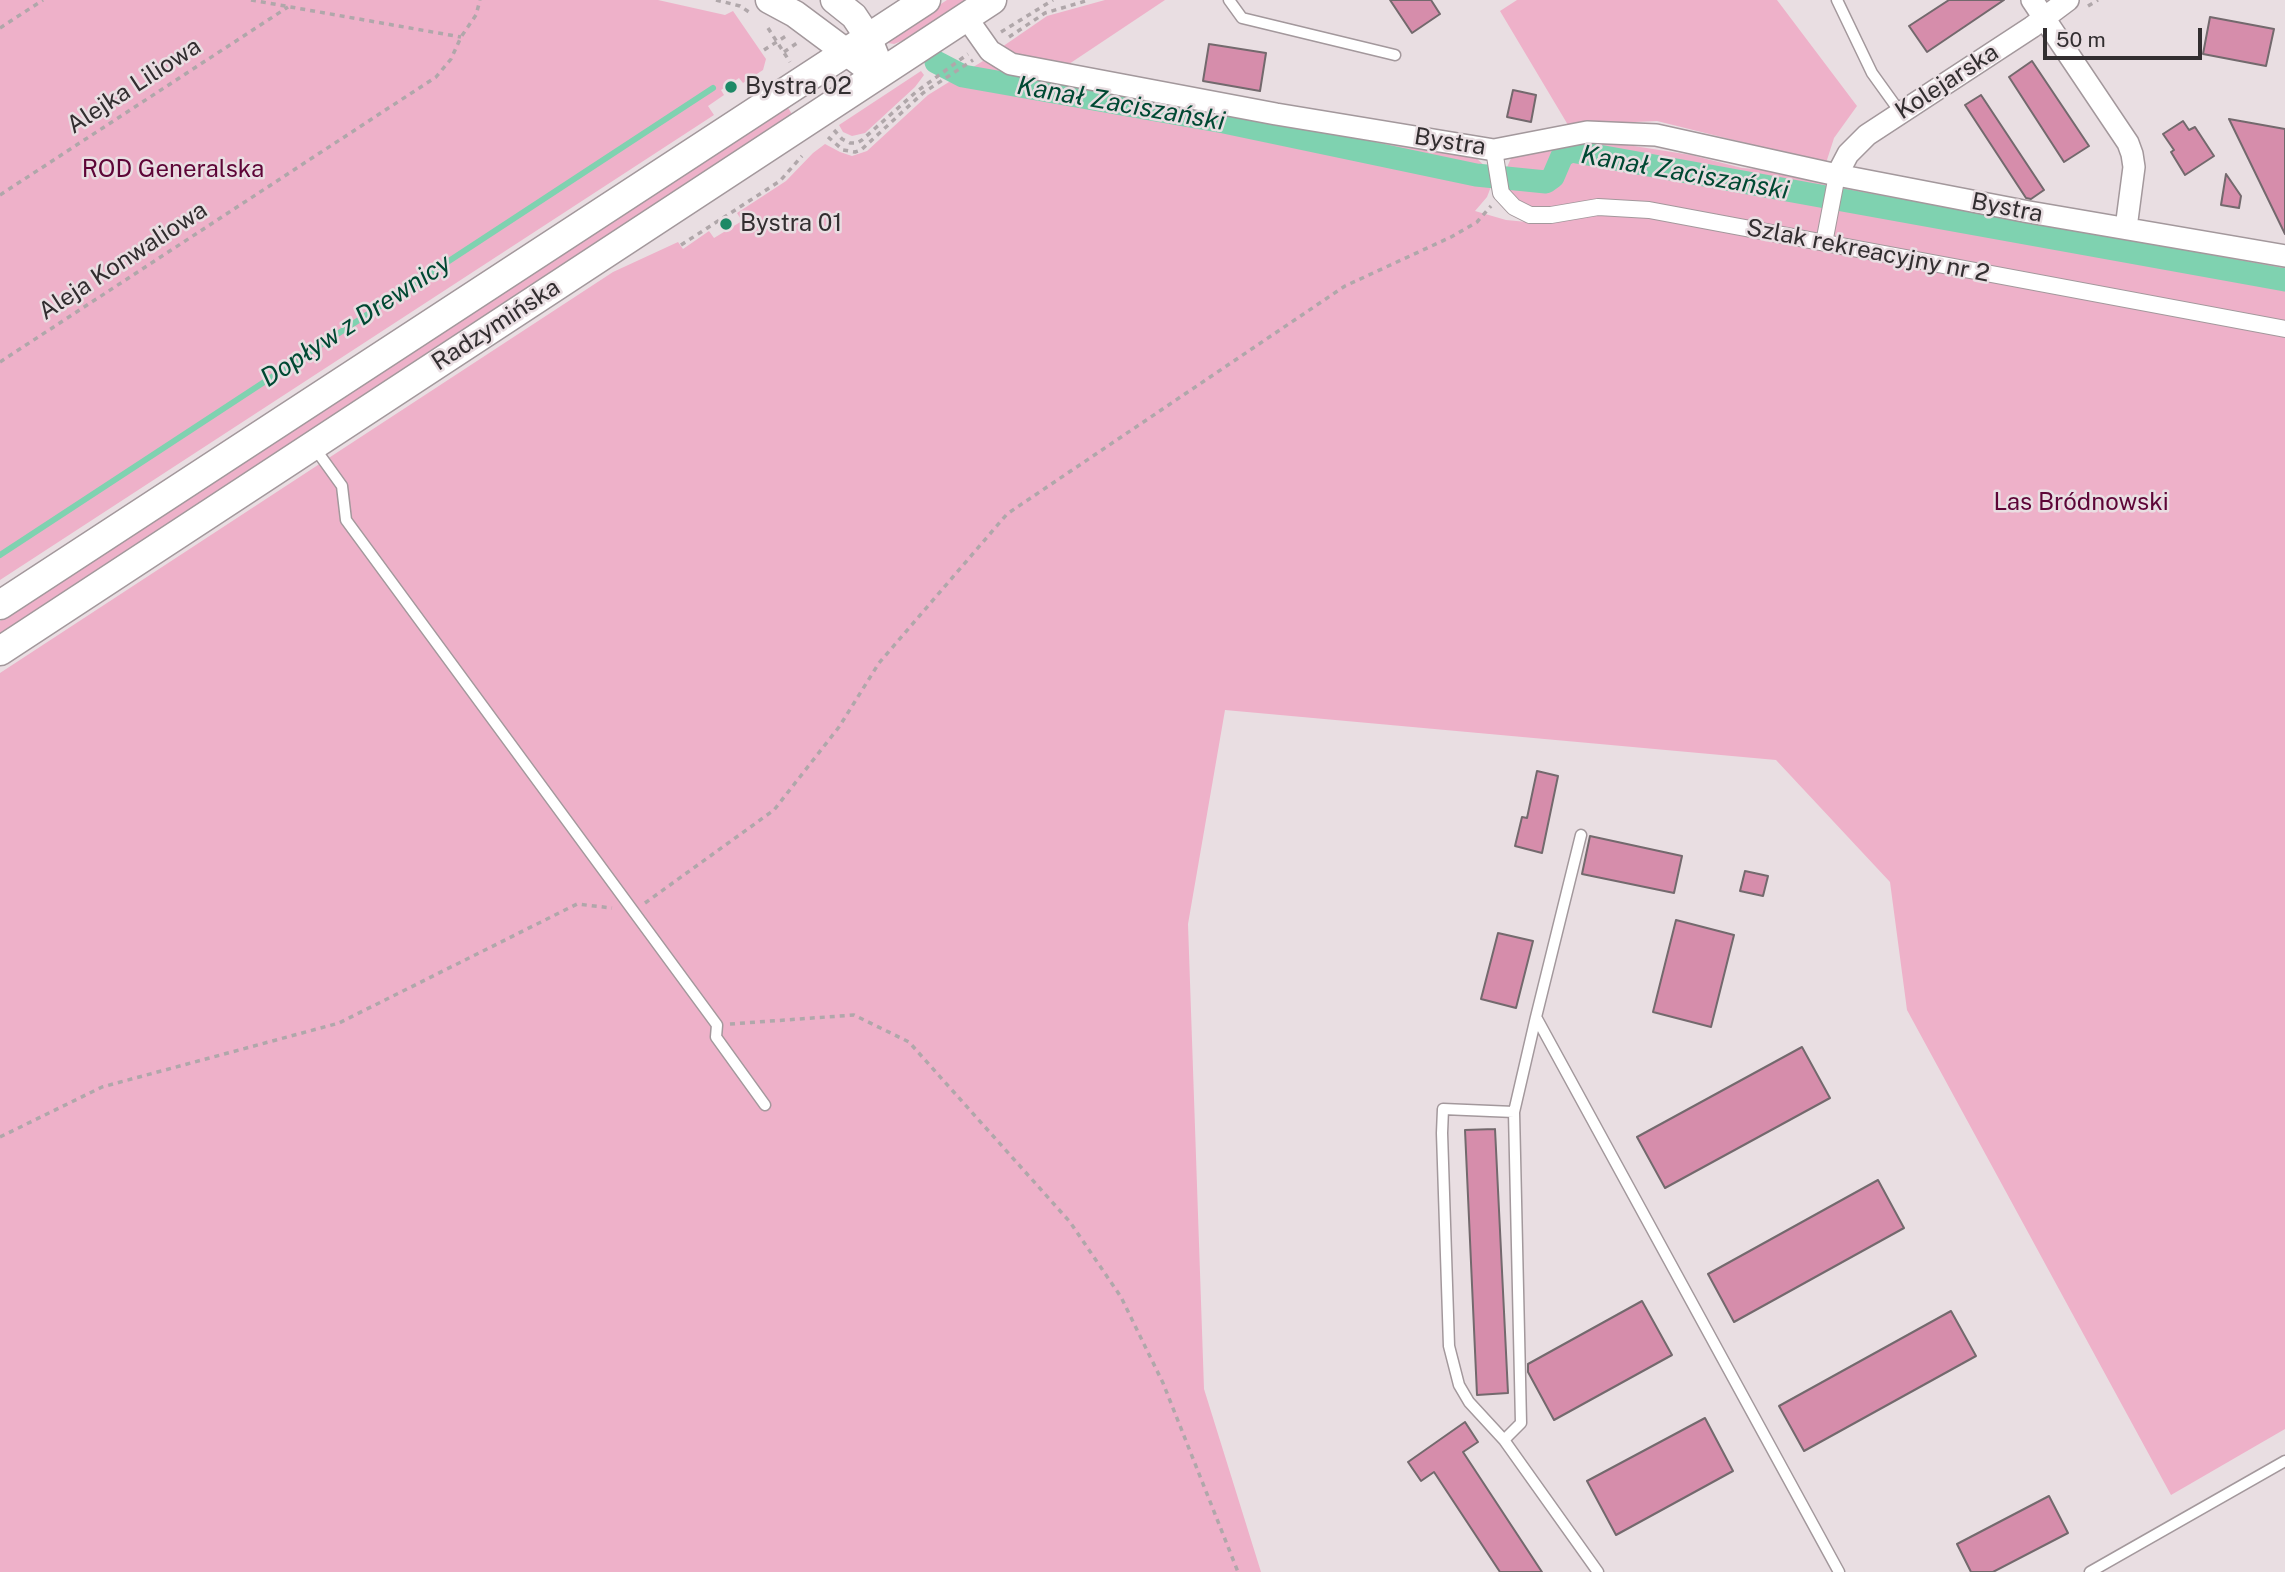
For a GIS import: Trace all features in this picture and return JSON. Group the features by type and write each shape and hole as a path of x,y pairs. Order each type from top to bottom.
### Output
{"main road":[{"name":"Radzymińska","path":"0,605 798,76 857,45 926,0"},
{"name":"Radzymińska","path":"0,651 992,0"}],"street":[{"path":"834,0 854,16 857,45"},
{"name":"Kolejarska","path":"1836,181 1848,154 1867,135 2037,9 2068,0"},
{"path":"761,7 813,40 810,71 798,76"},
{"path":"2037,9 2128,143 2134,167 2126,228"},
{"name":"Bystra","path":"966,17 987,47 1011,64 1055,74 1494,150 1587,132 1656,135 1836,181 2285,256"},
{"path":"799,32 874,50 877,75"},
{"path":"1494,150 1499,184"},
{"path":"1824,243 1836,181"},
{"name":"Szlak rekreacyjny nr 2","path":"1499,184 1514,207 1530,215 1622,207 2285,329"}],"lane":[{"path":"1229,0 1242,18 1395,55"},
{"path":"1837,0 1871,73 1900,112"},
{"path":"313,445 342,486 346,520 718,1025 716,1037 765,1105"},
{"path":"1504,1440 1521,1423 1514,1112 1581,835"},
{"path":"1536,1017 1839,1572"},
{"path":"1514,1112 1443,1109 1441,1133 1449,1346 1459,1385 1469,1402 1504,1440 1598,1572"},
{"path":"2091,1572 2285,1461"}],"path":[{"path":"0,28 43,0"},
{"path":"251,0 461,37"},
{"name":"Aleja Konwaliowa","path":"0,362 436,77 451,59 461,37 476,15 480,0"},
{"path":"716,0 740,6 761,7"},
{"path":"822,141 829,136 843,150 861,150 923,93 1053,0"},
{"path":"834,130 842,139 857,143 933,78 960,60 1045,13 1089,0"},
{"name":"Alejka Liliowa","path":"0,195 288,7"},
{"path":"767,27 798,76"},
{"path":"764,50 799,32"},
{"path":"784,52 799,32"},
{"path":"681,246 780,181 805,153"},
{"path":"0,1137 102,1087 339,1023 577,904 634,911 774,810 839,727 879,663 1007,514 1345,286 1417,254 1477,222 1499,184"},
{"path":"718,1025 853,1015 909,1042 1070,1222 1121,1297 1163,1383 1238,1572"}],"green space":[{"name":"ROD Generalska","path":"0,0 658,0 725,15 733,11 766,59 763,70 743,83 739,78 721,90 724,95 708,106 714,115 0,580"},
{"path":"947,0 967,0 909,38 894,44 888,43 887,39"},
{"path":"1105,0 1165,0 1063,68 1014,56 999,49 1047,16"},
{"path":"1517,0 1777,0 1857,106 1834,138 1826,163 1657,121 1568,125 1500,11"},
{"name":"Las Bródnowski","path":"983,61 1013,74 1475,157 1487,168 1492,184 1487,197 1475,211 1506,220 1527,222 1533,210 1511,198 1507,181 1549,185 1556,179 1564,159 1573,155 2285,283 2285,1429 2171,1495 1907,1010 1890,882 1776,760 1225,710 1188,924 1204,1389 1261,1572 0,1572 0,673 613,272 678,242 683,249 709,231 714,238 742,221 737,213 786,181 825,144 852,156 867,151 928,95"},
{"path":"921,71 924,75 915,87 865,133 852,136 843,132 839,125"},
{"path":"787,106 793,116 0,634 0,621"},
{"path":"1602,141 1691,155 1742,168 1784,171 1829,180 1826,193 1574,148 1566,148 1560,152 1551,174 1546,179 1504,174 1512,156 1581,142"},
{"path":"1842,183 2285,264 2285,276 1840,196"}],"building":[{"path":"1390,0 1431,0 1440,14 1412,33"},
{"path":"1949,0 2004,0 1927,52 1909,26"},
{"path":"2210,17 2274,29 2266,66 2203,54"},
{"path":"1209,44 1266,53 1260,91 1203,81"},
{"path":"2032,61 2089,146 2064,162 2009,77"},
{"path":"1513,90 1536,95 1531,122 1507,117"},
{"path":"1981,95 2044,190 2031,199 2026,198 1965,105"},
{"path":"2229,119 2285,129 2285,234"},
{"path":"2183,121 2189,130 2195,127 2214,156 2185,175 2171,152 2174,150 2163,134"},
{"path":"2226,174 2241,196 2239,208 2221,205"},
{"path":"1537,771 1558,776 1542,853 1515,846 1522,817 1527,818"},
{"path":"1590,836 1682,856 1674,893 1582,874"},
{"path":"1745,871 1768,876 1763,896 1740,891"},
{"path":"1676,920 1734,935 1711,1027 1653,1012"},
{"path":"1498,933 1533,941 1516,1008 1481,999"},
{"path":"1802,1047 1830,1098 1665,1188 1637,1137"},
{"path":"1495,1129 1508,1393 1477,1395 1465,1130"},
{"path":"1878,1180 1904,1228 1734,1322 1708,1274"},
{"path":"1642,1301 1672,1355 1554,1420 1528,1372 1528,1364"},
{"path":"1951,1311 1976,1356 1804,1451 1779,1406"},
{"path":"1705,1418 1733,1471 1616,1535 1587,1481"},
{"path":"1465,1422 1478,1442 1463,1452 1542,1572 1500,1572 1434,1472 1421,1481 1408,1462"},
{"path":"2049,1496 2068,1533 1993,1572 1971,1572 1957,1544"}],"waterway":[{"name":"Kanał Zaciszański","path":"936,62 963,76 1224,122 1476,175 1546,182 1553,177 1562,156 1571,151 2285,280"},
{"name":"Dopływ z Drewnicy","path":"0,555 713,88"}],"place":[{"name":"Bystra 02","path":"731,87"},
{"name":"Bystra 01","path":"726,224"}]}
